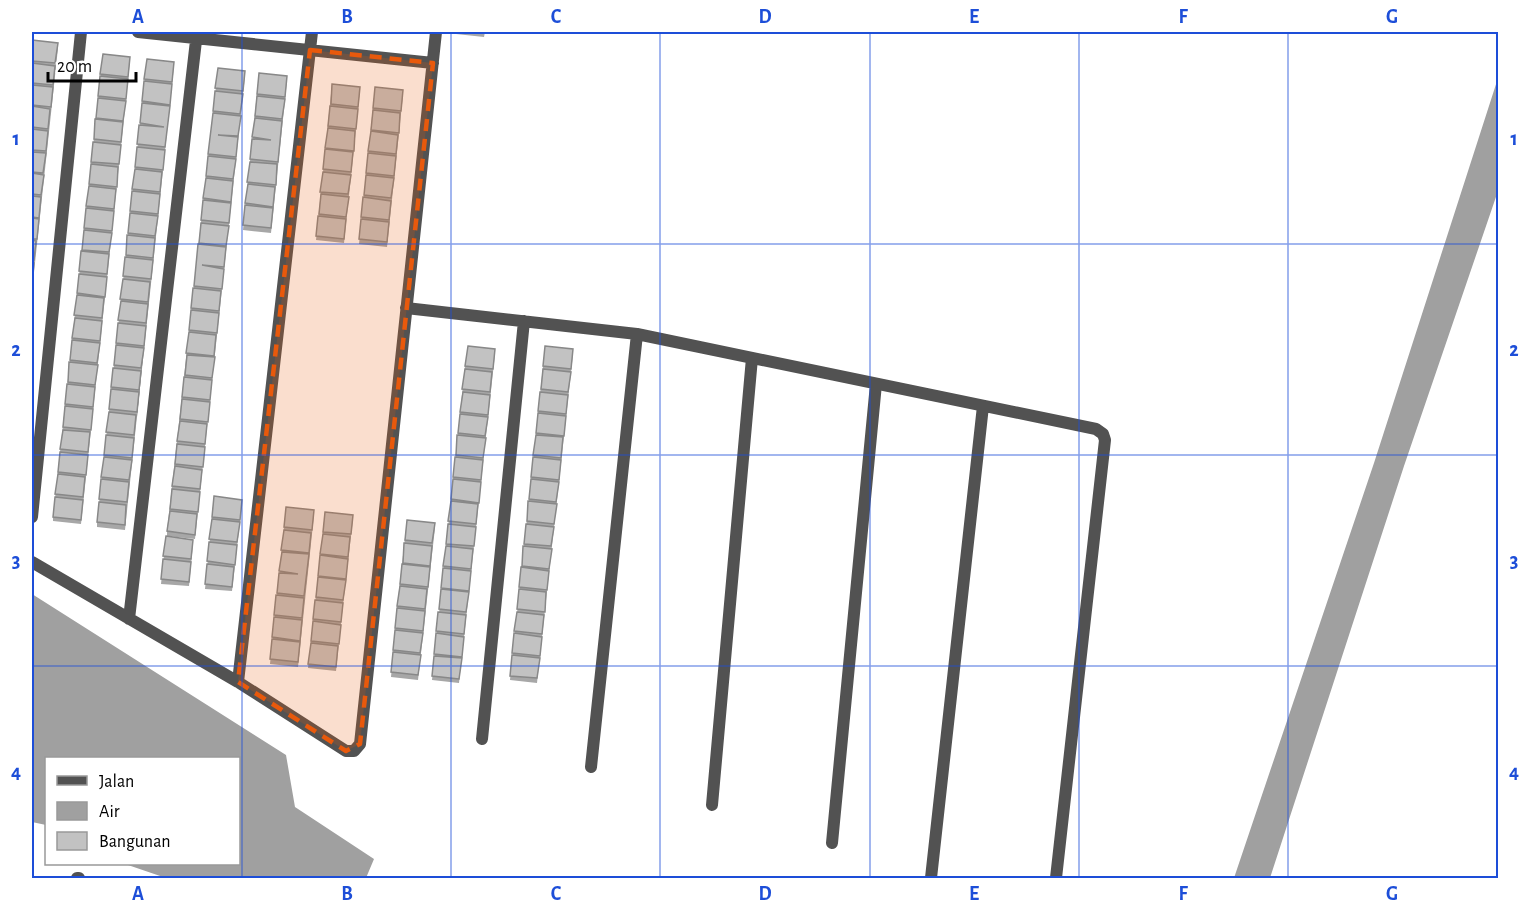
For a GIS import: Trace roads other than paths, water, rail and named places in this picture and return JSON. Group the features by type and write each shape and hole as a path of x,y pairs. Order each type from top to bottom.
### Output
{"street":[{"path":"32,517 81,32"},
{"path":"138,32 197,35 433,63"},
{"path":"238,682 312,32"},
{"path":"32,562 238,682 346,751 354,751 360,744 436,32"},
{"path":"129,619 197,35"},
{"path":"406,308 637,334 1096,429 1103,434 1105,440 1056,879"},
{"path":"482,739 524,321"},
{"path":"591,767 637,334"},
{"path":"712,805 752,358"},
{"path":"831,843 876,384"},
{"path":"930,879 983,406"}],"water":[{"path":"1498,78 1498,191 1404,466 1270,878 1234,878 1374,463"},
{"path":"32,594 286,755 295,807 374,859 366,878 166,878 128,865 240,865 240,757 45,757 45,825 32,822"}]}
